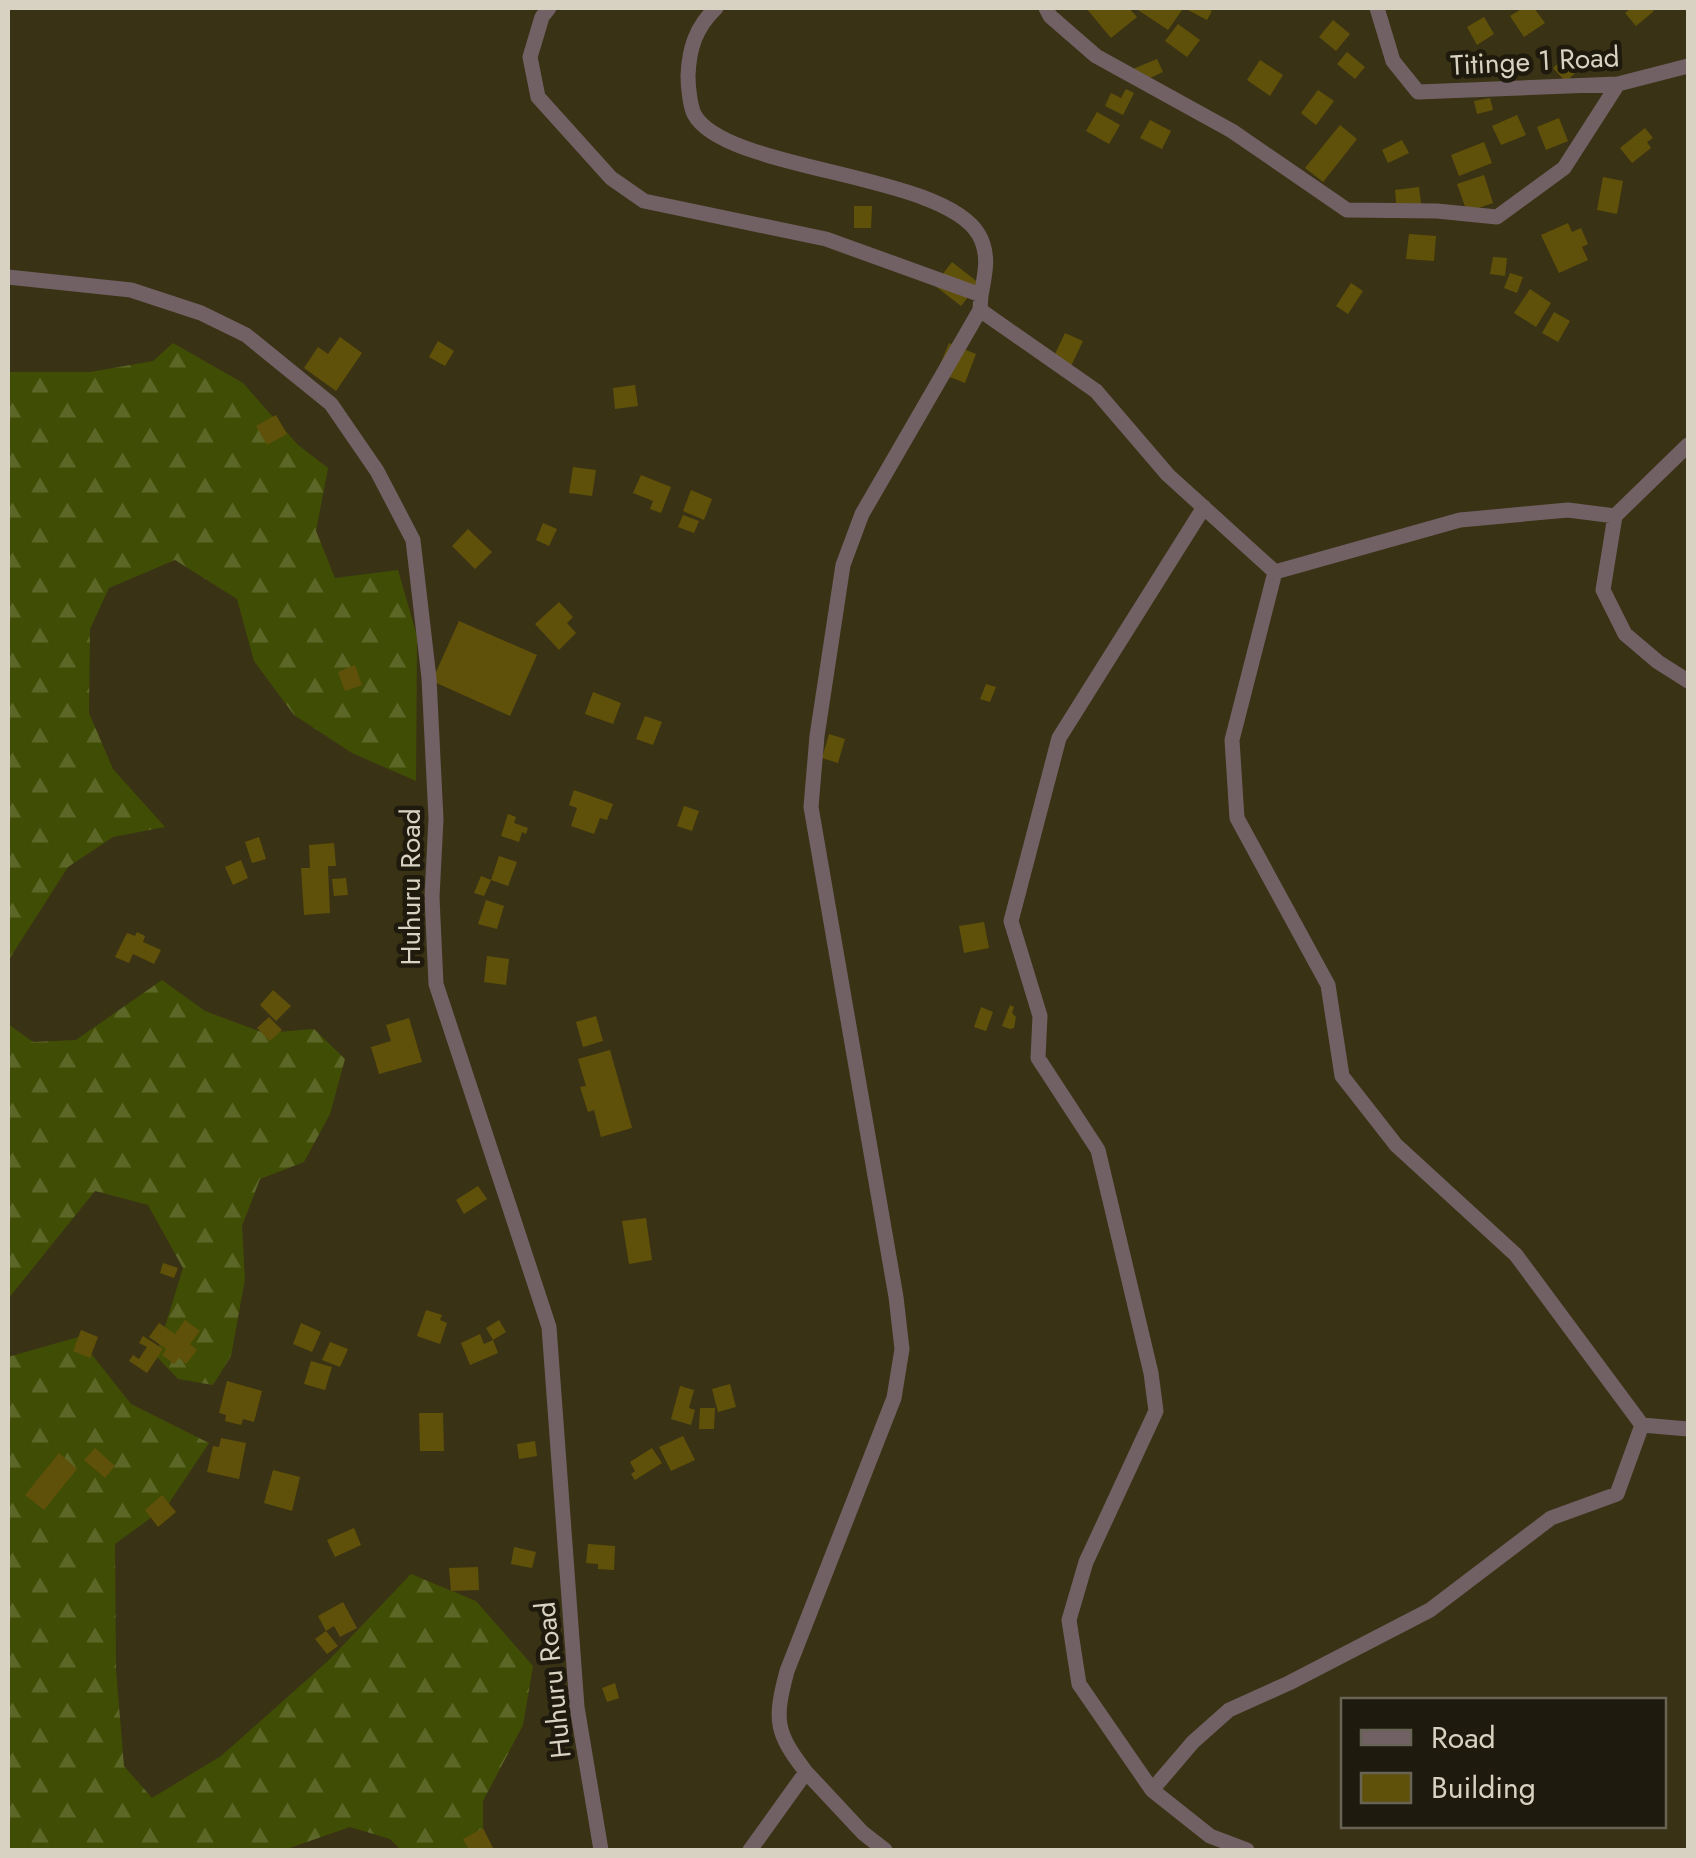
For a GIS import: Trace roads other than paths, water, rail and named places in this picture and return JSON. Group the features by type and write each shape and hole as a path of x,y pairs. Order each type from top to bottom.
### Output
{"street":[{"path":"549,8 542,17 530,56 538,97 612,178 644,202 826,239 980,302 1096,391 1168,475 1275,572"},
{"path":"716,8 701,22 690,47 688,81 694,115 720,138 912,195 957,214 978,234 987,261 980,302 862,514 843,565 817,736 811,807 902,1349 894,1398 787,1670 779,1703 782,1742 863,1833 885,1850"},
{"path":"1046,8 1050,16 1096,56 1232,132 1347,210 1437,211 1497,217 1564,168 1618,84"},
{"name":"Titinge 1 Road","path":"1377,8 1393,61 1418,92 1618,84 1688,66"},
{"name":"Huhuru Road","path":"8,278 130,290 201,314 246,336 331,404 378,472 413,540 429,678 436,819 432,897 436,984 549,1328 577,1707 601,1850"},
{"path":"1688,445 1615,516 1603,590 1624,634 1688,681"},
{"path":"1204,507 1059,738 1011,920 1040,1016 1038,1058 1098,1150 1152,1373 1156,1410 1086,1562 1069,1620 1079,1684 1152,1790 1210,1836 1247,1850"},
{"path":"1275,572 1460,520 1568,510 1615,516"},
{"path":"1275,572 1232,740 1237,818 1328,985 1342,1076 1396,1145 1516,1256 1642,1425 1688,1429"},
{"path":"1152,1790 1193,1742 1229,1710 1430,1610 1551,1518 1617,1494 1642,1425"},
{"path":"750,1850 806,1772"}]}
